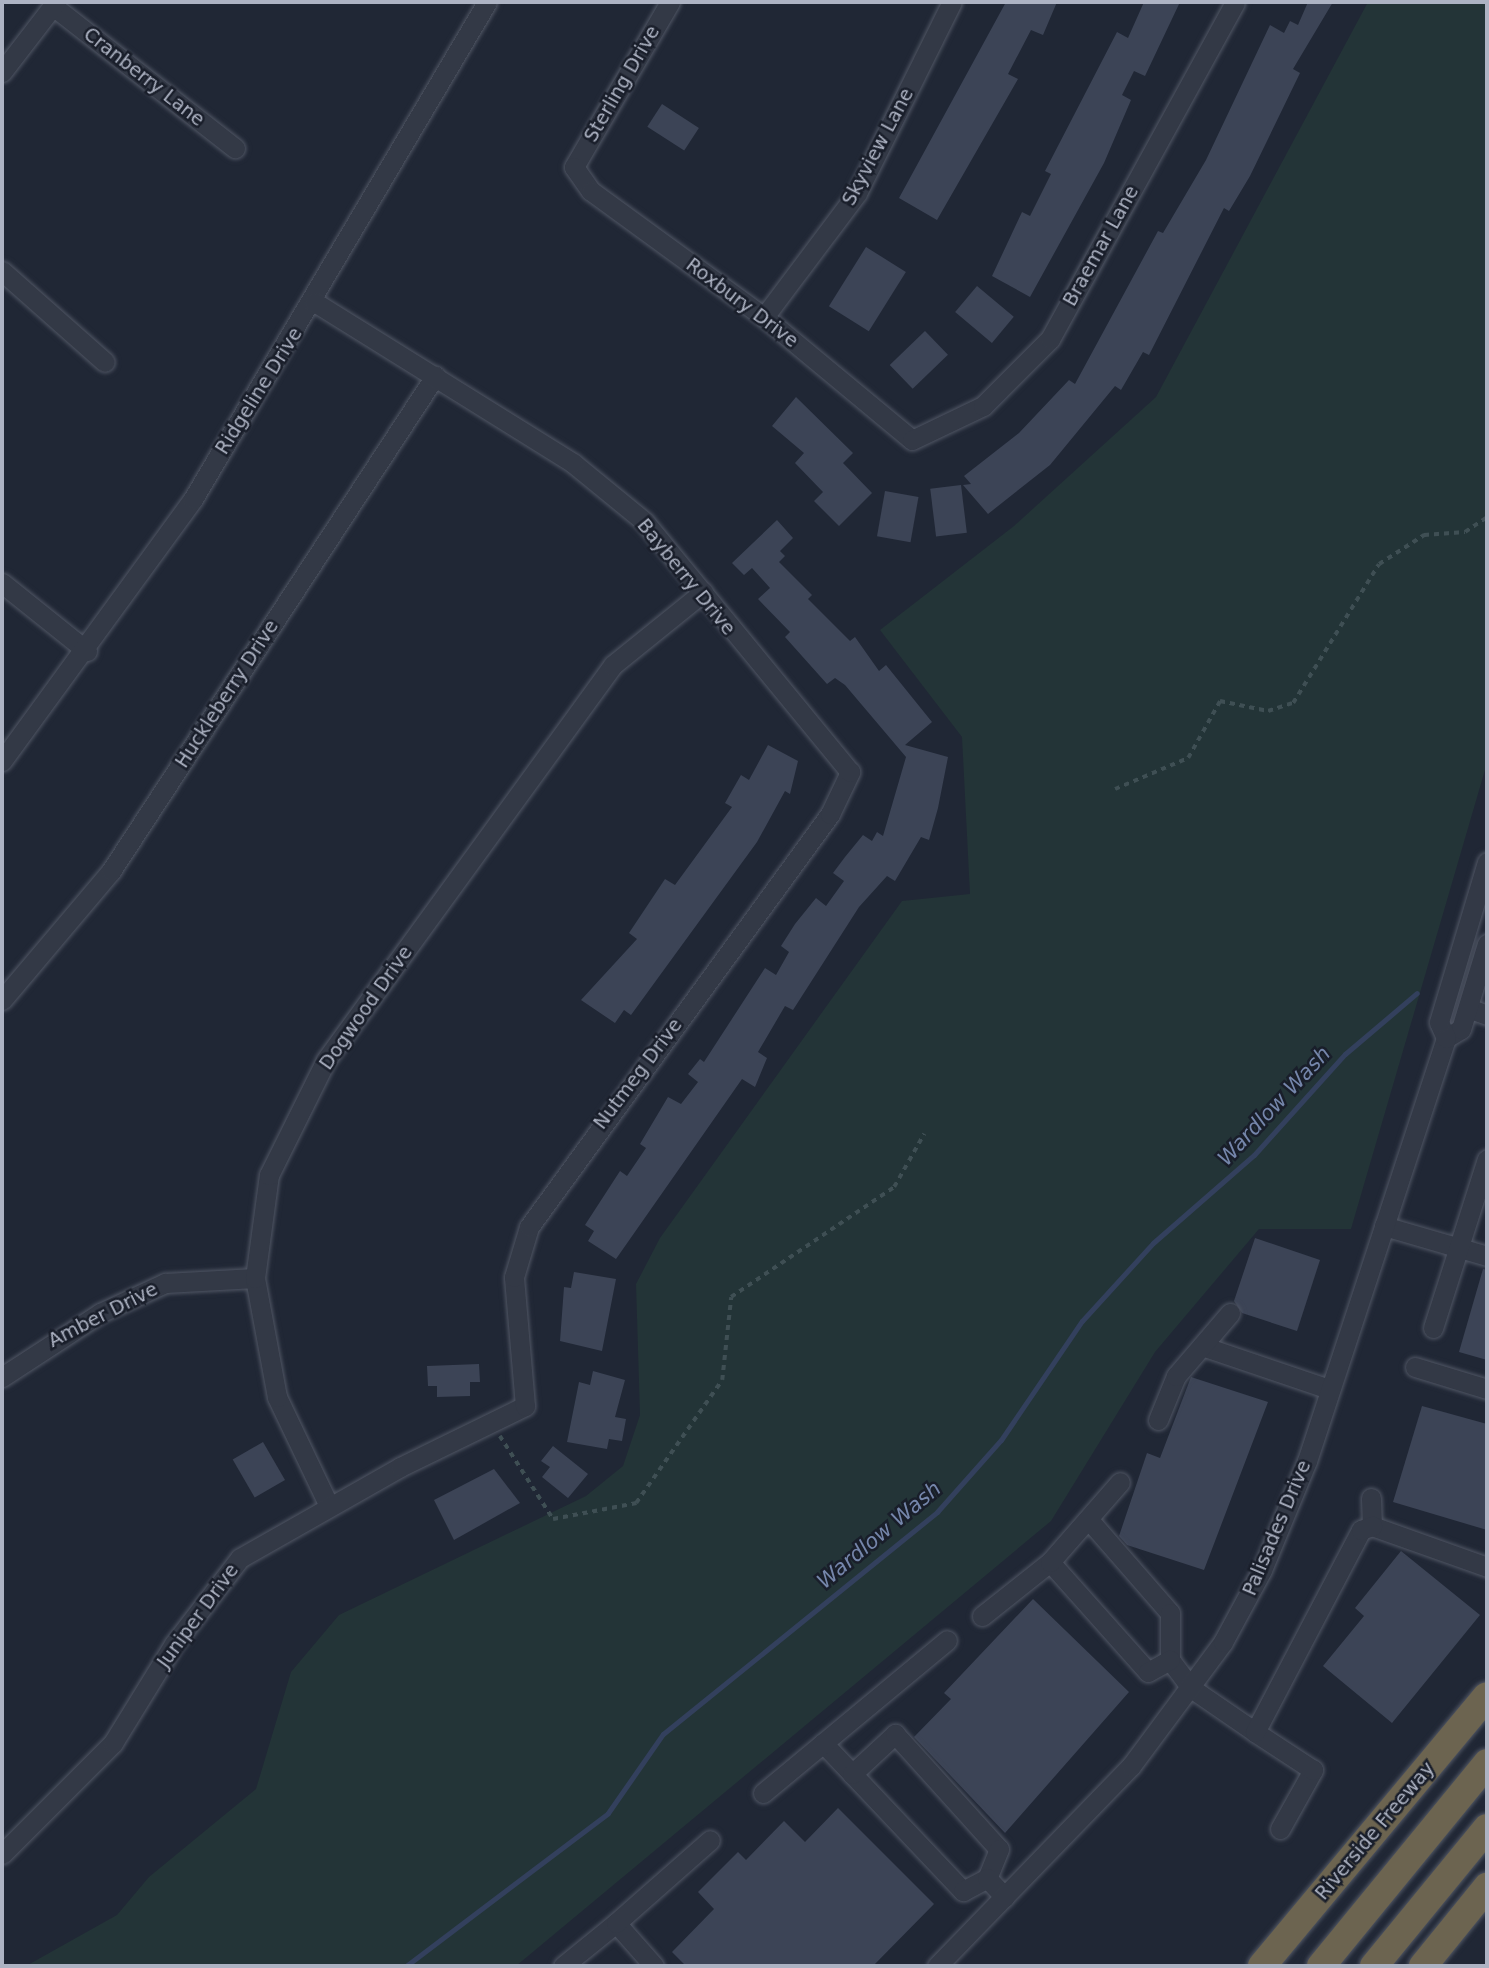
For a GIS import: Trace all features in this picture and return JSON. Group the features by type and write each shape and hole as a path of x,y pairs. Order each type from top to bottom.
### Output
{"highway":[{"name":"Riverside Freeway","path":"1262,1966 1487,1696"},
{"path":"1321,1966 1487,1763"},
{"path":"1374,1966 1487,1828"},
{"path":"1423,1966 1487,1887"}],"street":[{"name":"Ridgeline Drive","path":"2,761 87,651 193,499 314,302 487,2"},
{"name":"Sterling Drive","path":"574,167 670,2"},
{"name":"Skyview Lane","path":"764,317 857,193 952,2"},
{"name":"Braemar Lane","path":"912,440 983,406 1050,339 1235,2"},
{"path":"2,72 54,4"},
{"name":"Cranberry Lane","path":"54,4 235,148"},
{"name":"Roxbury Drive","path":"574,167 590,191 764,317 912,440"},
{"path":"2,271 105,362"},
{"name":"Bayberry Drive","path":"314,302 573,463 645,522 850,772"},
{"name":"Huckleberry Drive","path":"2,1000 111,872 435,376"},
{"path":"2,583 87,651"},
{"name":"Dogwood Drive","path":"329,1506 277,1397 255,1278 269,1175 326,1060 613,665 703,592"},
{"name":"Nutmeg Drive","path":"525,1406 514,1277 529,1227 830,814 850,772"},
{"name":"Palisades Drive","path":"1446,1038 1439,1022 1487,862"},
{"name":"Palisades Drive","path":"937,1966 1092,1810 1191,1688 1262,1570 1329,1390 1446,1038 1461,1029 1487,944"},
{"path":"1468,1008 1487,1015"},
{"path":"1433,1328 1487,1158"},
{"path":"1384,1226 1487,1256"},
{"name":"Amber Drive","path":"2,1377 89,1320 165,1283 255,1278"},
{"path":"1157,1420 1176,1376 1230,1313"},
{"path":"1202,1346 1329,1390"},
{"path":"1415,1367 1487,1389"},
{"name":"Juniper Drive","path":"2,1854 113,1743 174,1644 240,1558 329,1506 525,1406"},
{"path":"982,1616 1050,1562 1120,1482"},
{"path":"1371,1498 1372,1525"},
{"path":"1089,1520 1170,1613 1170,1660 1191,1688 1313,1770 1280,1829"},
{"path":"1255,1732 1361,1531 1372,1525 1487,1567"},
{"path":"1050,1562 1148,1672 1170,1660"},
{"path":"764,1793 947,1640"},
{"path":"823,1743 852,1774 963,1891 987,1878 999,1849 895,1734 852,1774"},
{"path":"570,1964 710,1840"},
{"path":"987,1878 1005,1897"},
{"path":"616,1923 654,1966"}],"path":[{"path":"1115,789 1188,758 1220,701 1268,711 1293,703 1378,564 1424,535 1465,532 1487,517"},
{"path":"491,1423 553,1519 636,1503 722,1380 732,1297 894,1187 925,1134"}],"shaded area":[{"path":"1368,2 1487,2 1487,763 1351,1229 1259,1229 1155,1352 1051,1521 516,1966 26,1966 117,1915 149,1877 256,1789 291,1672 339,1615 586,1496 623,1466 640,1415 636,1284 660,1238 902,901 970,894 962,737 880,630 1014,526 1156,397"}],"building":[{"path":"1006,2 1057,2 1043,35 1031,30 1008,74 1018,79 937,220 899,198"},
{"path":"1144,2 1180,2 1145,76 1134,71 1122,95 1131,100 1104,163 1030,297 992,276 1022,212 1030,216 1051,174 1045,171 1117,32 1128,38"},
{"path":"1308,2 1333,2 1293,69 1300,73 1250,176 1229,211 1224,208 1149,355 1143,352 1121,390 1115,386 1050,465 988,514 963,485 971,484 964,476 1019,433 1069,380 1075,384 1158,231 1163,233 1206,160 1270,25 1284,33 1290,21 1298,25"},
{"path":"662,104 699,128 684,151 647,127"},
{"path":"866,247 906,272 869,331 829,306"},
{"path":"977,286 1014,317 992,343 955,312"},
{"path":"925,331 948,355 913,389 890,365"},
{"path":"796,397 853,453 843,463 872,493 839,526 814,501 823,492 795,463 804,453 772,426"},
{"path":"961,485 967,533 936,536 930,489"},
{"path":"885,491 918,497 910,542 877,536"},
{"path":"777,520 793,538 780,551 785,556 779,562 812,595 808,599 850,641 855,637 879,671 886,665 932,722 905,745 948,757 938,808 929,840 921,837 895,881 887,876 859,907 793,1010 785,1006 758,1052 767,1058 755,1087 742,1079 616,1259 588,1241 594,1231 585,1225 620,1171 627,1176 646,1148 640,1144 668,1097 681,1104 698,1082 688,1074 700,1059 704,1062 765,968 776,975 789,952 781,946 795,924 816,898 826,906 844,881 833,873 845,857 863,835 872,841 877,832 883,836 906,757 845,685 835,678 827,684 785,637 790,632 758,599 770,588 752,568 744,575 732,563"},
{"path":"768,745 798,761 790,794 785,791 757,842 631,1015 624,1010 615,1023 581,1000 637,939 629,933 665,879 675,885 732,807 725,803 741,775 749,780"},
{"path":"1255,1238 1320,1260 1297,1331 1242,1313 1234,1301"},
{"path":"1483,1269 1487,1270 1487,1360 1459,1352"},
{"path":"574,1272 616,1279 602,1351 560,1341 564,1287 571,1288"},
{"path":"479,1364 480,1382 470,1382 470,1396 437,1397 437,1386 428,1386 427,1366"},
{"path":"593,1371 625,1380 615,1417 626,1419 622,1441 609,1439 607,1449 567,1442 579,1382 590,1385"},
{"path":"1191,1377 1268,1402 1204,1570 1127,1545 1119,1536 1147,1453 1160,1458"},
{"path":"1422,1406 1487,1424 1487,1530 1393,1502"},
{"path":"263,1442 285,1480 255,1498 233,1460"},
{"path":"553,1446 588,1474 568,1498 542,1477 550,1467 541,1461"},
{"path":"494,1469 520,1503 454,1540 434,1500"},
{"path":"1401,1551 1480,1615 1392,1723 1323,1666 1364,1616 1355,1608"},
{"path":"1033,1599 1129,1692 1005,1833 914,1737 951,1699 944,1693"},
{"path":"838,1808 934,1904 873,1966 686,1966 672,1952 714,1909 698,1892 738,1852 746,1860 784,1821 805,1842"}],"waterway":[{"name":"Wardlow Wash","path":"406,1966 608,1813 663,1734 937,1512 1001,1440 1082,1321 1153,1243 1254,1155 1345,1054 1417,993"}]}
